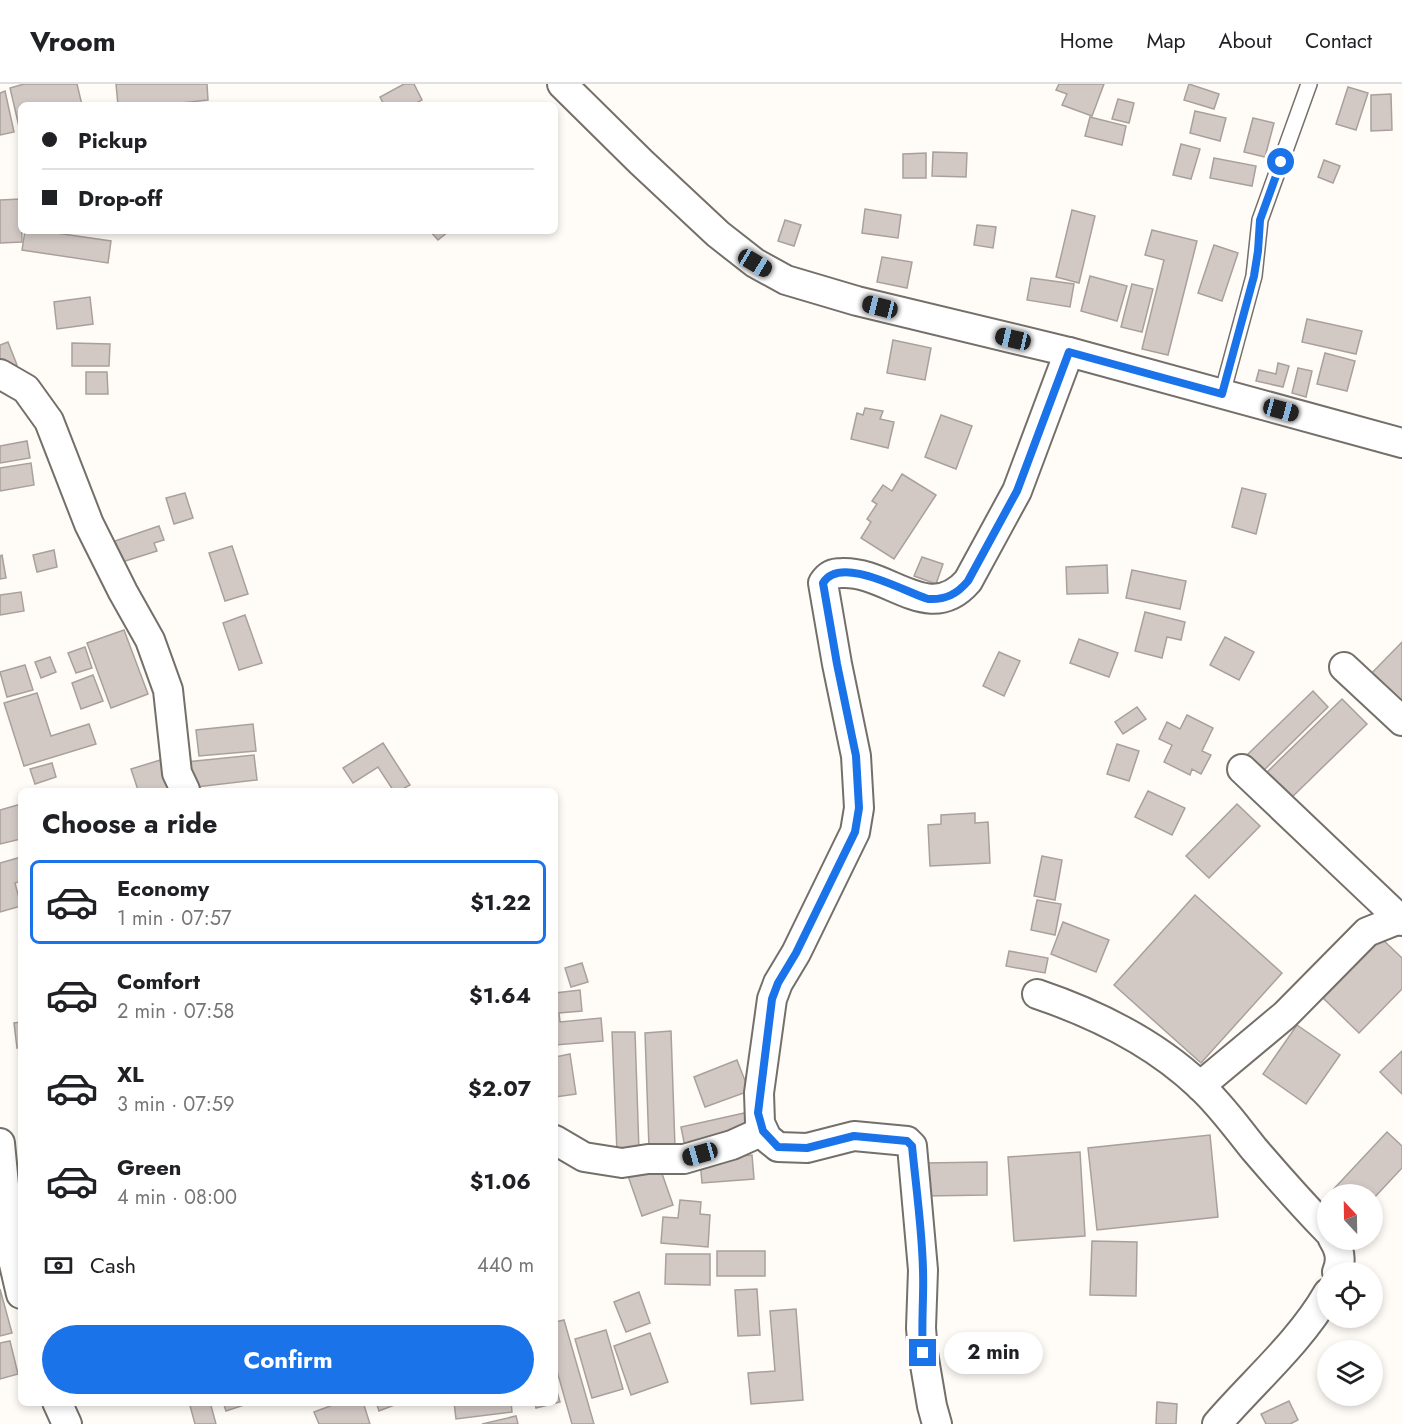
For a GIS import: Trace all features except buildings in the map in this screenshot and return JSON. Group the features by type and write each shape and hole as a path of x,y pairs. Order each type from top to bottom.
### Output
{"street":[{"path":"562,84 718,234 740,252 786,280 857,301 1069,352 1402,443"},
{"path":"937,1424 926,1378 923,1353 921,1328 923,1260 912,1146 907,1141 862,1135 807,1148 778,1147 763,1131 758,1113 772,999 855,832 859,808 856,756 823,583 833,574 856,573 869,575 928,599 938,600 959,591 968,581 1017,491 1069,352"},
{"path":"0,374 26,389 49,421 89,524 150,640 168,690 177,773 184,788"},
{"path":"1344,667 1402,721"},
{"path":"1200,1086 1285,1015 1367,932 1401,919 1242,769"},
{"path":"1037,994 1095,1015 1164,1057 1200,1086 1317,1219"},
{"path":"558,1142 584,1156 622,1163 648,1159 684,1159 732,1145 763,1131"},
{"path":"0,1143 10,1247 18,1281"},
{"path":"1217,1424 1317,1310"},
{"path":"59,1406 67,1424"}],"lane":[{"path":"1222,394 1254,276 1260,220 1309,84"}],"route":[{"path":"923,1353 922,1240 912,1146 907,1141 862,1135 807,1148 778,1147 767,1138 759,1124 759,1093 772,999 855,832 859,808 856,756 823,583 828,576 833,574 856,573 869,575 928,599 938,600 959,591 968,581 1017,491 1069,352 1222,394 1254,276 1260,220 1281,162"}]}
